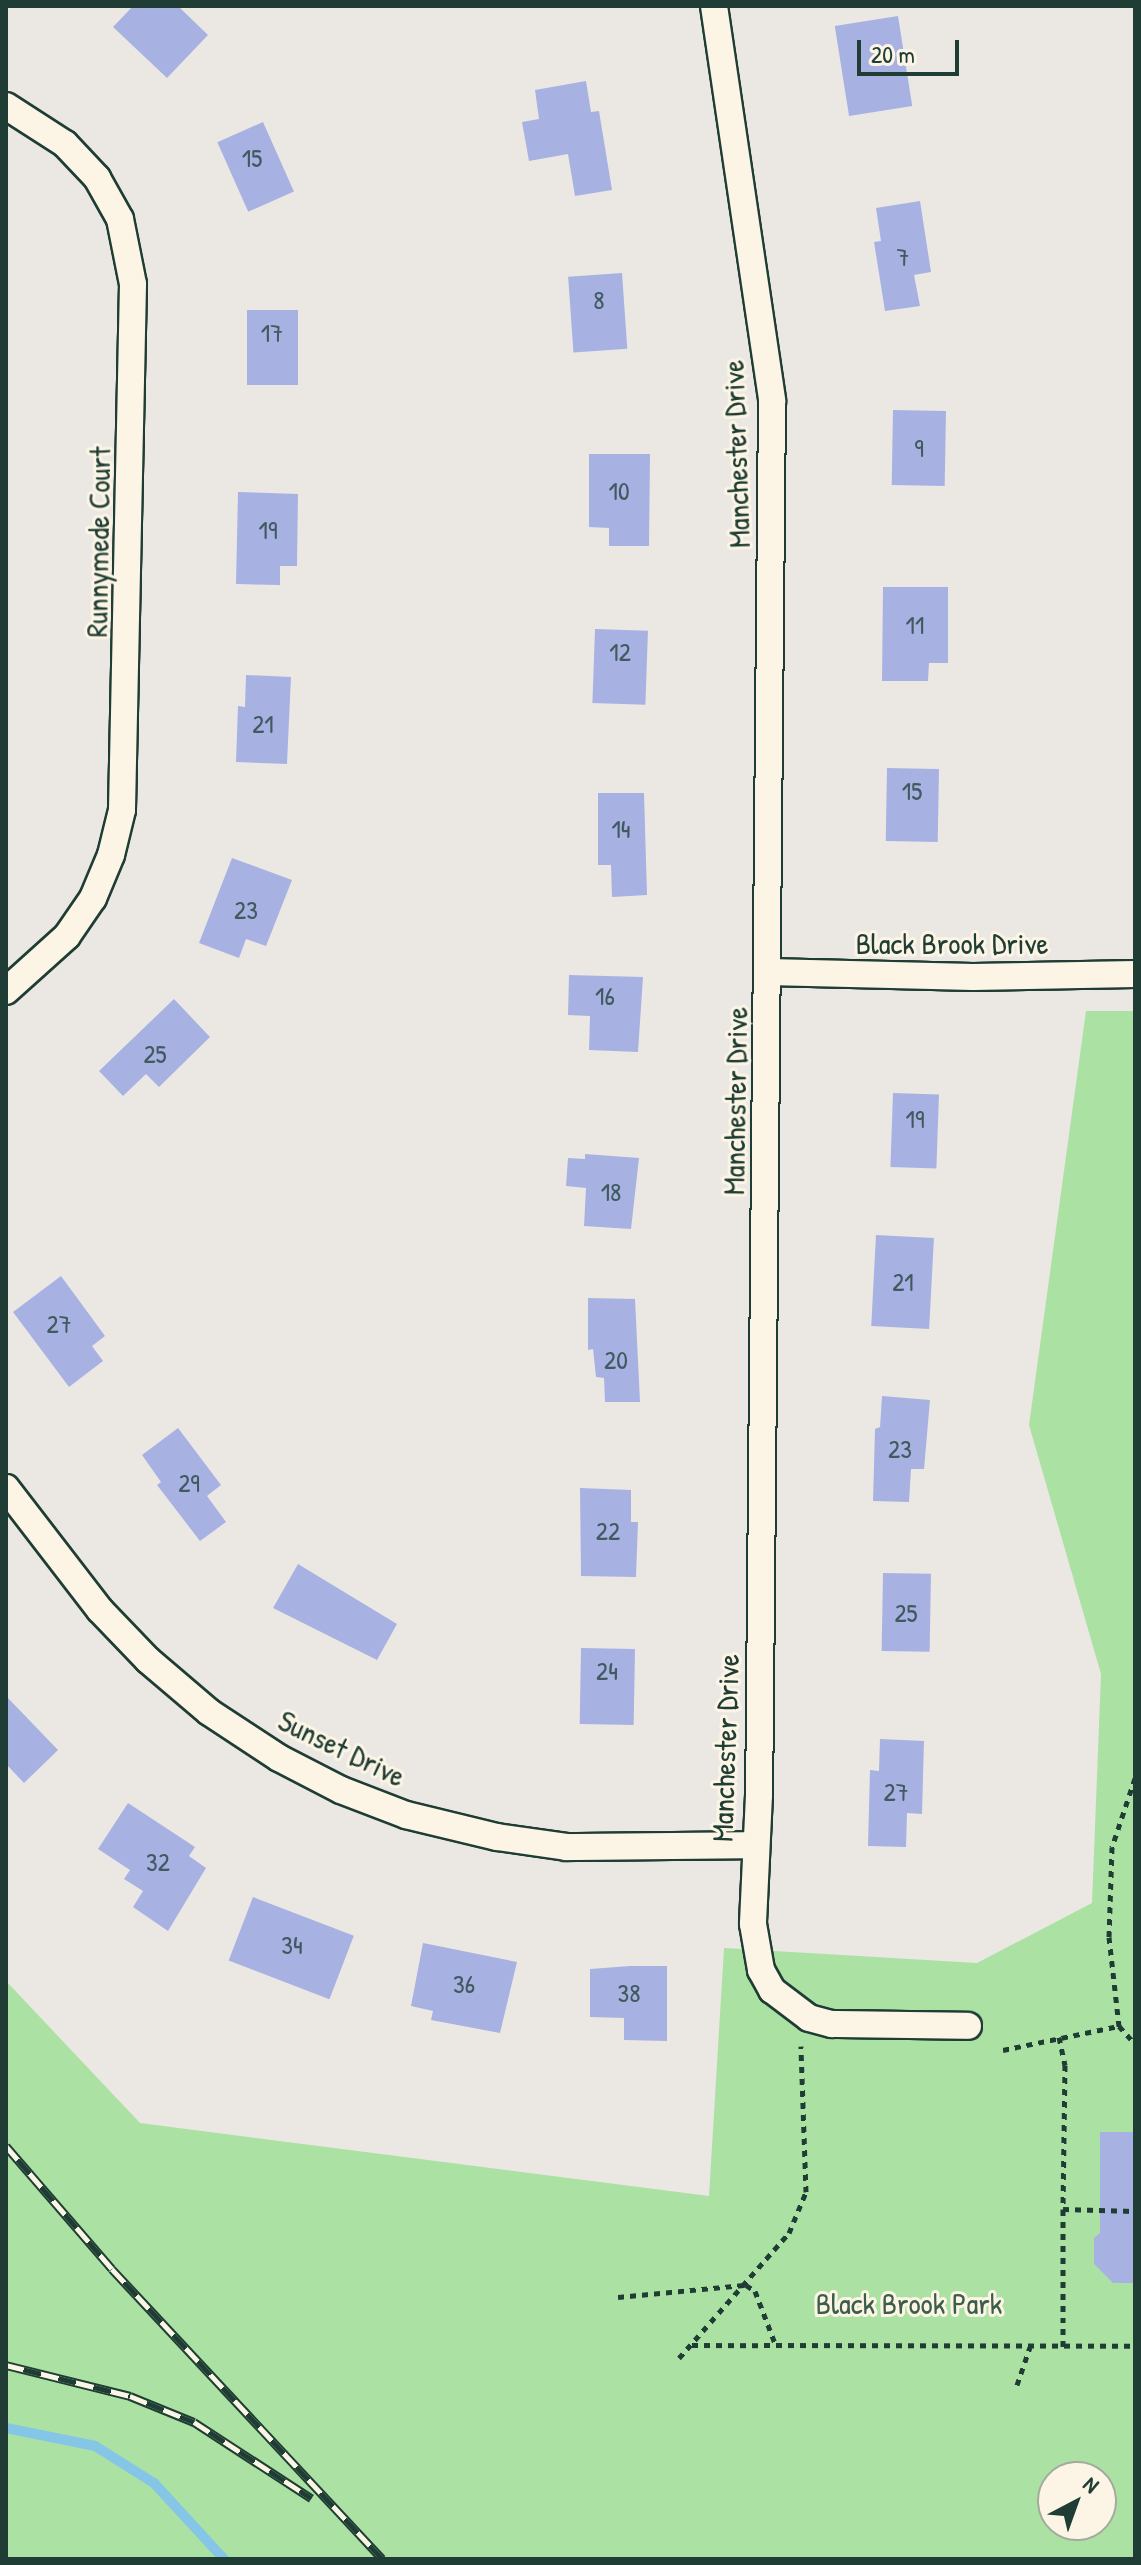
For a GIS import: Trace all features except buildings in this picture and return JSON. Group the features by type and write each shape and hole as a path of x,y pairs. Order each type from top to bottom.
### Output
{"street":[{"name":"Manchester Drive","path":"714,6 772,401 768,972 753,1924 761,1970 772,1990 801,2013 832,2024 968,2026"},
{"name":"Runnymede Court","path":"6,106 65,144 97,178 120,219 133,284 122,810 111,855 93,898 67,936 6,991"},
{"name":"Black Brook Drive","path":"768,972 973,977 1135,974"},
{"name":"Sunset Drive","path":"6,1488 100,1610 148,1660 232,1727 341,1790 406,1815 497,1837 566,1847 755,1845"}],"path":[{"path":"1135,1778 1112,1847 1109,1937 1119,2026 1135,2044"},
{"path":"679,2358 789,2233 806,2192 801,2013"},
{"path":"1003,2050 1119,2026"},
{"path":"1059,2037 1065,2065 1063,2347"},
{"path":"1063,2209 1135,2211"},
{"path":"618,2297 746,2285 755,2291 776,2346"},
{"path":"692,2345 1135,2346"},
{"path":"1017,2385 1030,2347"}],"green space":[{"name":"Black Brook Park","path":"1086,1011 1135,1011 1135,2559 6,2559 6,1981 140,2123 709,2196 724,1948 977,1963 1092,1903 1101,1674 1029,1425"}],"waterway":[{"path":"6,2428 95,2446 154,2483 224,2559"}],"railway":[{"path":"6,2146 112,2269 382,2559"},
{"path":"6,2365 130,2396 194,2422 311,2498"}]}
